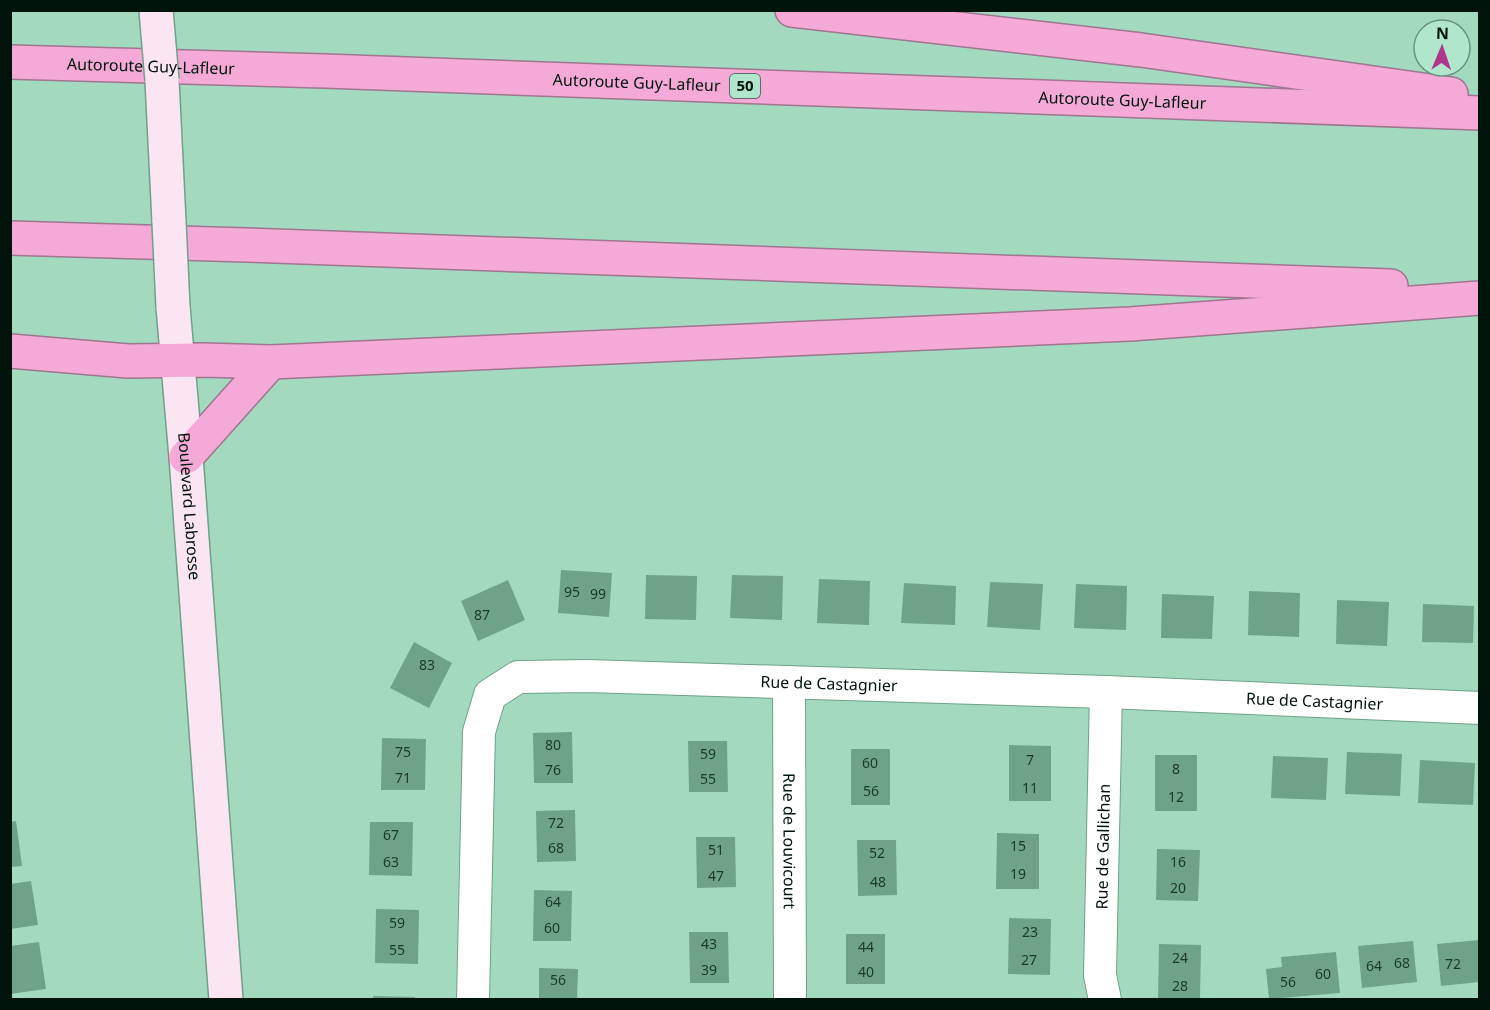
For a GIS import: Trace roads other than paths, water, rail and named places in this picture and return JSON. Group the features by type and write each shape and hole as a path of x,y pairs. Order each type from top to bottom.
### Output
{"highway":[{"path":"792,10 1141,50 1479,98"},
{"name":"Autoroute Guy-Lafleur","path":"10,62 325,70 1479,113"},
{"path":"10,238 518,254 1479,290"},
{"path":"10,351 128,361 271,362 1130,324 1479,298"},
{"path":"186,457 271,362"}],"main road":[{"name":"Boulevard Labrosse","path":"156,10 162,80 173,307 226,999"}],"street":[{"name":"Rue de Castagnier","path":"473,999 478,732 490,695 518,677 588,676 1106,692 1479,708"},
{"name":"Rue de Louvicourt","path":"789,682 790,999"},
{"name":"Rue de Gallichan","path":"1105,999 1100,975 1106,692"}]}
